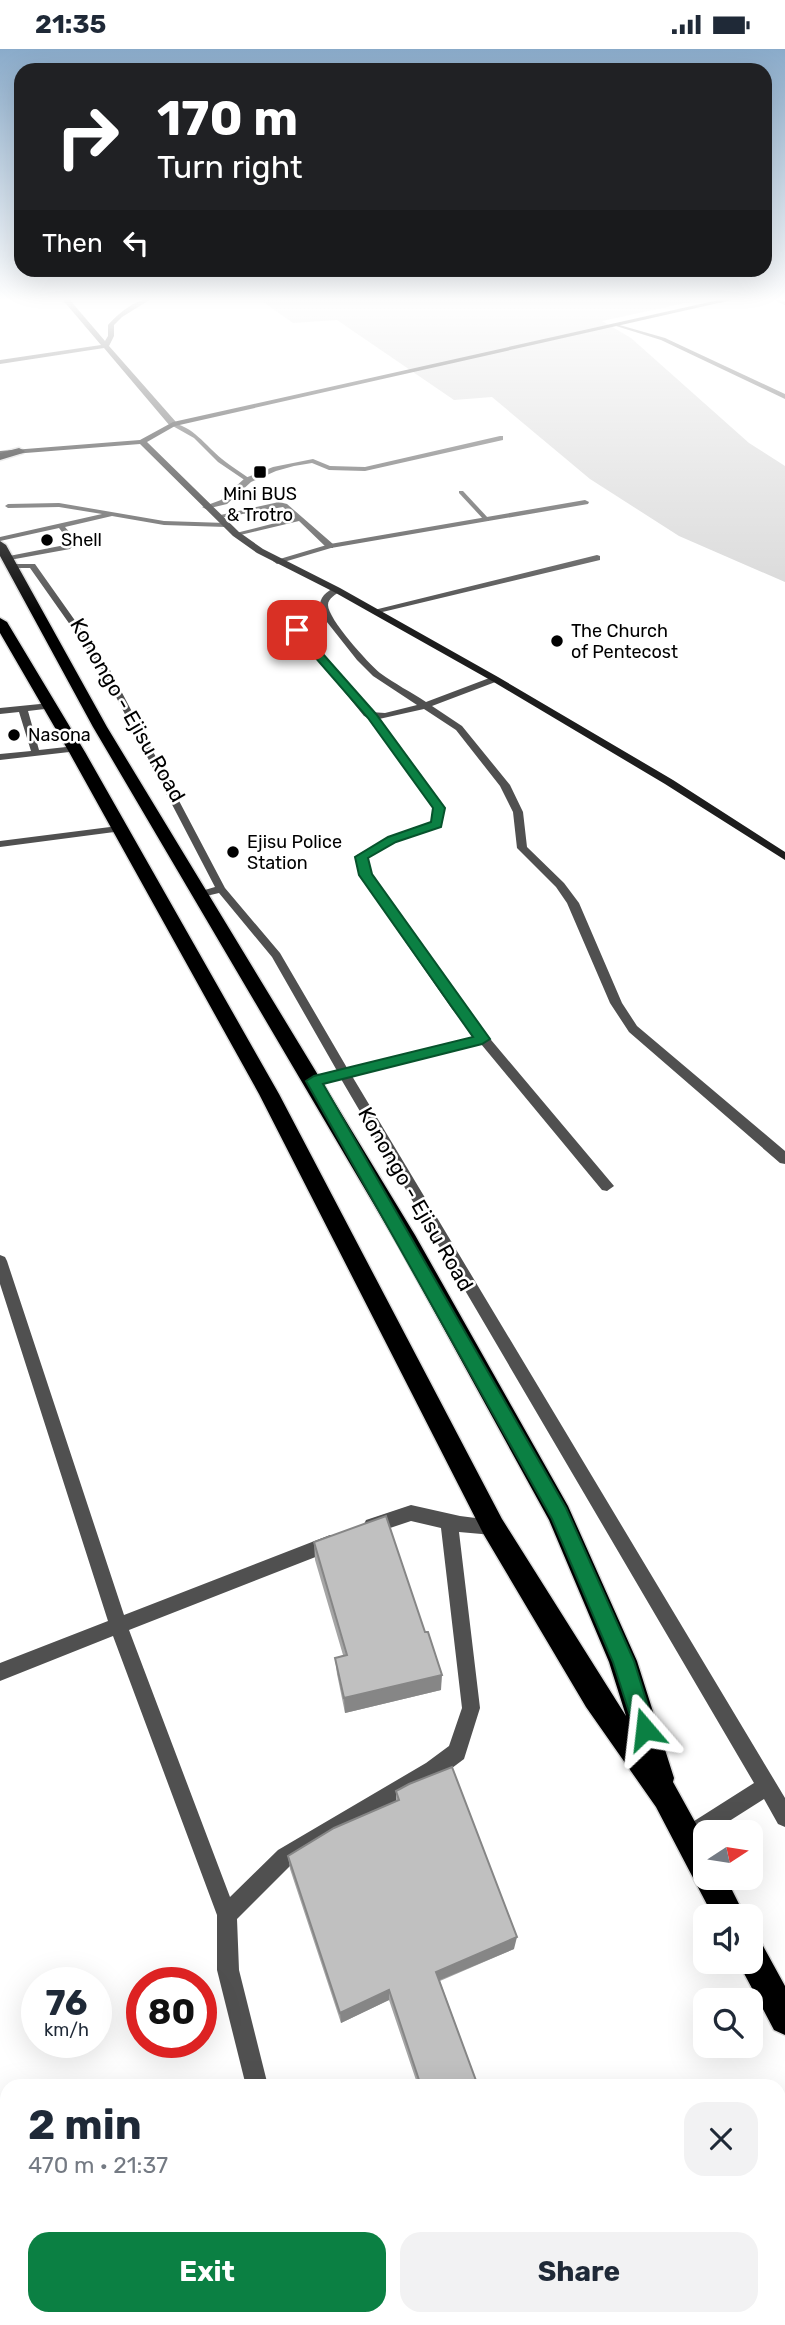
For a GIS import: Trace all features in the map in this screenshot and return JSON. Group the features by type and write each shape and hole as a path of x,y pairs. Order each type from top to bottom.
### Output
{"highway":[{"path":"0,455 19,451"},
{"name":"Konongo - Ejisu Road","path":"0,545 100,727 314,1081 559,1514 623,1661 666,1797"},
{"name":"Konongo - Ejisu Road","path":"0,622 75,749 269,1094 493,1527 596,1697 666,1797 693,1848"},
{"path":"761,1974 785,2019"}],"main road":[{"path":"19,451 142,442 173,424 257,405"},
{"path":"142,442 236,534 277,561 337,590 495,678 669,782 785,857"},
{"path":"0,444 62,446"}],"street":[{"path":"157,405 173,424"},
{"path":"206,506 224,502 248,480 273,469 313,461 329,468 346,470 387,466 500,438"},
{"path":"277,561 330,546 586,502"},
{"path":"374,611 597,558"},
{"path":"337,590 326,597 323,603 325,614 376,674 459,728 509,792 518,812 522,848 560,885 572,903 616,1003 633,1029 697,1087 785,1159"},
{"path":"325,614 298,622 295,626 372,716 439,808 437,824 392,840 361,857 365,875 482,1039 607,1186"},
{"path":"372,716 381,717 424,705 495,678"},
{"path":"0,844 118,829"},
{"path":"314,1081 482,1039"},
{"path":"344,1073 785,1817"},
{"path":"0,1261 118,1625 227,1915 228,1970 255,2079"},
{"path":"0,1672 411,1513 493,1527"},
{"path":"227,1915 285,1857 433,1770 457,1752 471,1708 449,1521"},
{"path":"687,1837 765,1787"}],"lane":[{"path":"173,424 197,437 220,461 248,480"},
{"path":"461,492 487,520"},
{"path":"8,506 60,505 164,523 226,525"},
{"path":"219,516 285,505 330,546"},
{"path":"0,539 117,513"},
{"path":"236,534 300,519"},
{"path":"9,562 71,544 73,541 62,527"},
{"path":"23,535 34,553"},
{"path":"9,562 32,566 94,650 221,889 276,955 344,1073"},
{"path":"0,711 50,706"},
{"path":"23,709 36,754"},
{"path":"0,757 75,749"},
{"path":"202,894 221,889"}],"shaded area":[{"path":"502,405 707,405 749,443 785,466 785,582 679,536 590,479"}],"building":[{"path":"386,1516 442,1675 344,1698 335,1658 347,1655 314,1542"},
{"path":"452,1767 517,1937 436,1972 475,2079 419,2079 389,1990 340,2013 288,1856 334,1828 399,1800 396,1791"}],"place":[{"name":"Mini BUS & Trotro","path":"260,472"},
{"name":"Shell","path":"47,540"},
{"name":"The Church of Pentecost","path":"557,641"},
{"name":"Nasona","path":"14,735"},
{"name":"Ejisu Police Station","path":"233,852"}],"route":[{"path":"297,630 372,716 439,808 437,824 392,840 361,857 365,875 482,1039 314,1081 407,1241 559,1514 623,1661 645,1729"}]}
